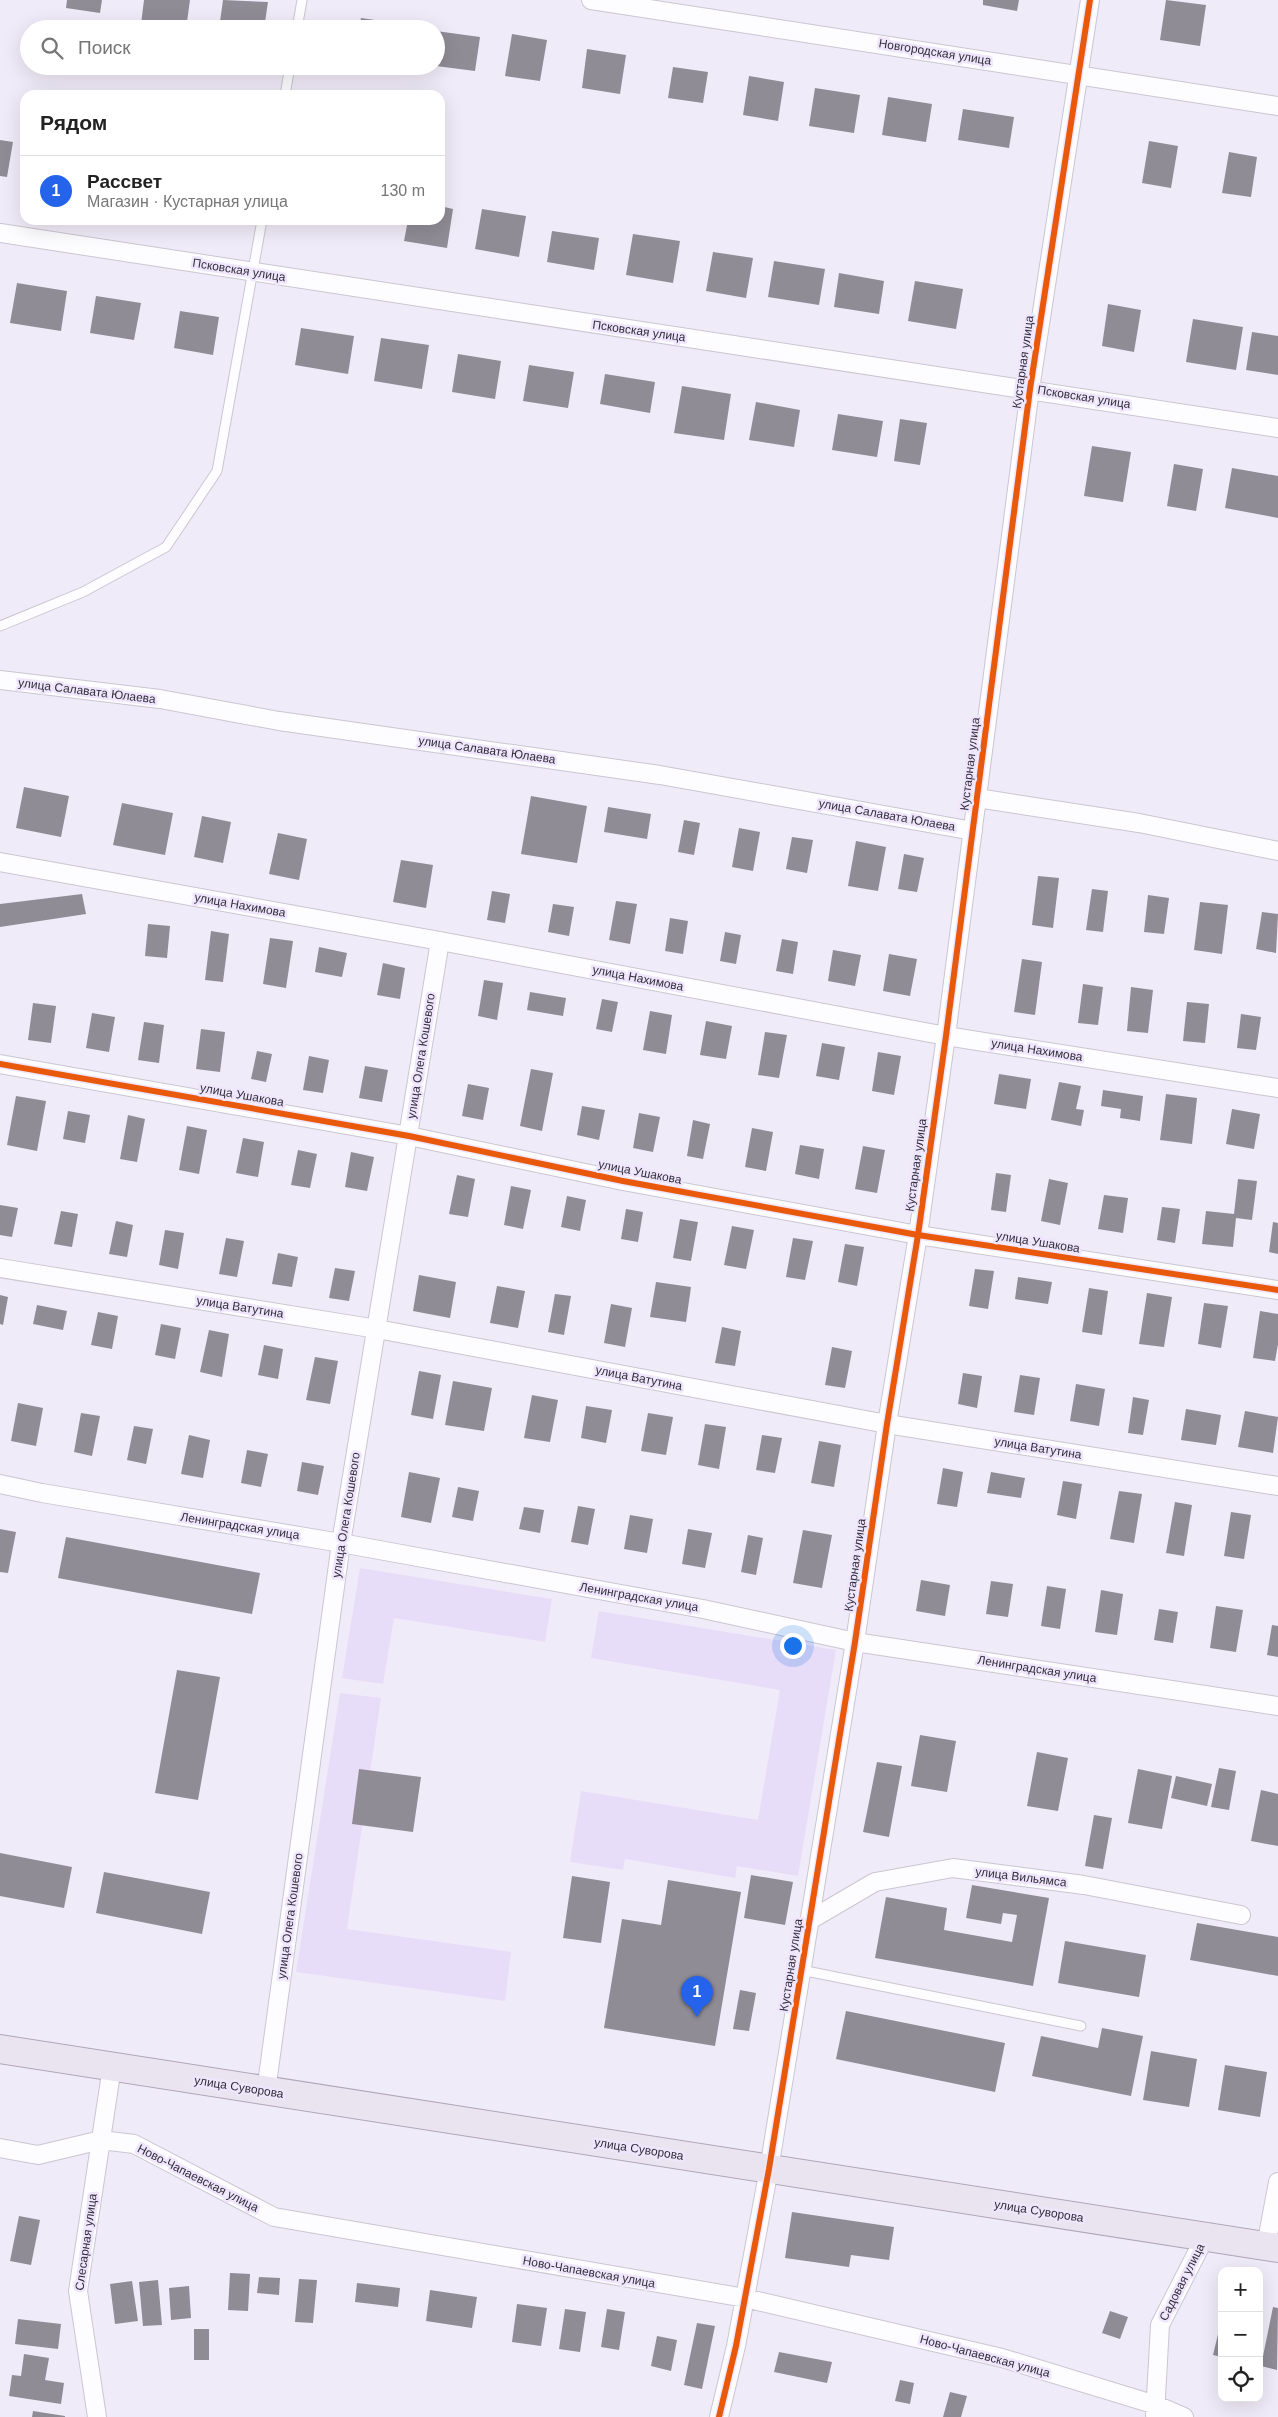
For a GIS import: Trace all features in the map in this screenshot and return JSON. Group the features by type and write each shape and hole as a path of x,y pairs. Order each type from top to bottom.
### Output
{"main road":[{"name":"улица Суворова","path":"0,2049 1272,2247"}],"street":[{"name":"Новгородская улица","path":"591,0 1278,106"},
{"name":"Кустарная улица","path":"720,2417 769,2169 855,1642 887,1424 918,1235 946,1036 1030,389 1090,0"},
{"name":"Псковская улица","path":"0,233 1278,428"},
{"name":"улица Салавата Юлаева","path":"0,680 160,699 279,721 660,775 973,831"},
{"path":"977,798 1139,823 1278,851"},
{"name":"улица Нахимова","path":"0,862 440,941 946,1036 1278,1088"},
{"name":"улица Олега Кошевого","path":"266,2091 341,1543 440,941"},
{"name":"улица Ушакова","path":"0,1064 409,1136 623,1181 918,1235 1278,1290"},
{"name":"улица Ватутина","path":"0,1268 377,1329 887,1424 1278,1486"},
{"name":"Ленинградская улица","path":"0,1484 42,1493 341,1543 703,1609 855,1642 1278,1706"},
{"name":"улица Вильямса","path":"810,1920 875,1882 953,1868 1084,1885 1241,1915"},
{"name":"Слесарная улица","path":"97,2417 78,2292 112,2067"},
{"name":"Ново-Чапаевская улица","path":"0,2148 38,2155 101,2140 134,2144 274,2217 745,2298 1002,2358 1155,2411 1184,2417"},
{"path":"1272,2247 1278,2182"},
{"name":"Садовая улица","path":"1155,2411 1160,2325 1205,2237"}],"lane":[{"path":"299,20 302,0"},
{"path":"286,90 288,75"},
{"path":"0,626 83,592 166,547 217,471 261,225"},
{"path":"801,1970 1081,2026"}],"shaded area":[{"path":"360,1568 552,1599 545,1642 394,1618 383,1684 342,1678"},
{"path":"599,1611 836,1650 798,1876 737,1866 735,1878 625,1859 623,1870 570,1862 581,1791 758,1820 780,1690 591,1658"},
{"path":"340,1693 381,1698 347,1929 511,1952 505,2001 296,1972"}],"building":[{"path":"67,0 102,0 100,13 66,8"},
{"path":"144,0 190,0 187,20 142,20"},
{"path":"223,0 268,2 265,20 220,20"},
{"path":"983,0 1019,0 1017,11 983,5"},
{"path":"1166,0 1206,5 1200,46 1160,40"},
{"path":"445,32 480,37 475,71 445,67"},
{"path":"512,34 547,40 540,81 505,76"},
{"path":"587,49 626,55 620,94 582,88"},
{"path":"673,67 708,72 703,103 668,98"},
{"path":"749,76 784,82 778,121 743,115"},
{"path":"815,88 860,95 854,133 809,126"},
{"path":"888,97 932,104 926,142 882,135"},
{"path":"963,109 1014,117 1009,148 958,140"},
{"path":"0,140 13,142 7,177 0,176"},
{"path":"1149,141 1178,146 1171,188 1142,183"},
{"path":"1229,152 1257,157 1251,197 1222,193"},
{"path":"445,207 453,209 447,248 404,241 407,225 445,225"},
{"path":"482,209 526,216 519,257 475,249"},
{"path":"552,231 599,238 594,270 547,262"},
{"path":"633,234 680,241 673,283 626,275"},
{"path":"713,252 753,258 746,298 706,291"},
{"path":"774,261 825,269 819,305 768,297"},
{"path":"839,273 884,281 879,314 834,307"},
{"path":"915,281 963,289 956,329 908,321"},
{"path":"17,283 67,291 61,331 10,323"},
{"path":"96,296 141,303 134,340 90,333"},
{"path":"1108,304 1141,310 1134,352 1102,346"},
{"path":"180,311 219,317 213,355 174,348"},
{"path":"1193,319 1243,327 1236,370 1186,362"},
{"path":"301,328 354,336 348,374 295,365"},
{"path":"1252,332 1278,336 1278,375 1246,370"},
{"path":"381,338 429,345 422,389 374,381"},
{"path":"458,354 501,361 495,399 452,392"},
{"path":"529,365 574,372 568,408 523,401"},
{"path":"605,374 655,382 650,413 600,404"},
{"path":"682,386 731,394 724,440 674,433"},
{"path":"756,402 800,410 794,447 749,440"},
{"path":"838,414 883,421 877,457 832,450"},
{"path":"900,419 927,423 920,465 894,461"},
{"path":"1092,446 1131,452 1123,502 1084,496"},
{"path":"1174,464 1203,469 1196,511 1167,506"},
{"path":"1232,468 1278,476 1278,518 1225,508"},
{"path":"24,787 69,796 61,837 16,828"},
{"path":"531,796 587,806 577,863 521,854"},
{"path":"122,803 173,813 165,855 113,845"},
{"path":"608,807 651,814 647,839 604,832"},
{"path":"202,816 231,822 223,863 194,857"},
{"path":"684,820 700,823 694,855 678,852"},
{"path":"739,828 760,832 753,871 732,867"},
{"path":"278,833 307,839 299,880 269,874"},
{"path":"792,837 813,840 807,873 786,869"},
{"path":"856,841 886,847 878,891 848,886"},
{"path":"904,854 924,858 917,892 898,889"},
{"path":"401,860 433,865 426,908 393,902"},
{"path":"1038,876 1059,878 1053,928 1032,925"},
{"path":"1092,889 1108,891 1103,932 1086,930"},
{"path":"492,891 510,894 505,923 487,920"},
{"path":"82,894 86,914 0,927 0,904"},
{"path":"1148,895 1169,898 1164,934 1144,932"},
{"path":"616,901 637,904 630,944 609,940"},
{"path":"1200,902 1228,905 1222,954 1194,950"},
{"path":"553,904 574,907 569,936 548,932"},
{"path":"1262,912 1278,914 1276,953 1256,949"},
{"path":"670,918 688,921 683,954 665,951"},
{"path":"148,924 170,926 167,958 145,956"},
{"path":"211,931 229,934 223,982 205,980"},
{"path":"725,932 741,935 736,964 720,961"},
{"path":"270,938 293,941 286,988 263,984"},
{"path":"782,939 798,942 793,974 776,971"},
{"path":"319,947 347,953 342,977 315,972"},
{"path":"833,950 861,955 855,986 828,981"},
{"path":"889,954 917,959 910,996 883,991"},
{"path":"1022,959 1042,962 1035,1015 1014,1012"},
{"path":"383,963 405,968 400,999 377,995"},
{"path":"484,980 503,983 497,1020 478,1016"},
{"path":"1083,984 1103,987 1098,1025 1078,1023"},
{"path":"1131,987 1153,990 1148,1033 1127,1031"},
{"path":"530,992 566,998 563,1016 527,1010"},
{"path":"602,999 618,1002 612,1032 596,1029"},
{"path":"1187,1002 1209,1004 1205,1043 1183,1041"},
{"path":"33,1003 56,1006 51,1043 28,1040"},
{"path":"650,1011 672,1015 666,1054 643,1050"},
{"path":"92,1013 115,1017 109,1052 86,1048"},
{"path":"1241,1014 1261,1017 1256,1050 1237,1048"},
{"path":"706,1021 732,1026 726,1059 700,1055"},
{"path":"144,1022 164,1025 159,1063 138,1060"},
{"path":"201,1029 225,1032 220,1072 196,1069"},
{"path":"765,1032 787,1035 779,1078 758,1075"},
{"path":"822,1043 845,1047 839,1080 816,1076"},
{"path":"257,1051 272,1054 266,1082 251,1079"},
{"path":"878,1052 901,1056 894,1095 872,1091"},
{"path":"309,1056 329,1060 323,1093 303,1090"},
{"path":"365,1066 388,1070 382,1102 359,1098"},
{"path":"531,1069 553,1073 542,1131 520,1126"},
{"path":"999,1074 1031,1079 1026,1109 994,1104"},
{"path":"1059,1082 1081,1086 1076,1109 1084,1110 1081,1126 1051,1120"},
{"path":"468,1084 489,1088 483,1120 462,1116"},
{"path":"1103,1090 1143,1096 1140,1121 1120,1118 1121,1109 1101,1106"},
{"path":"1166,1094 1197,1098 1192,1144 1160,1140"},
{"path":"16,1096 46,1101 37,1151 7,1145"},
{"path":"582,1106 605,1110 599,1140 577,1135"},
{"path":"1232,1109 1260,1114 1254,1149 1226,1144"},
{"path":"68,1111 90,1115 85,1143 63,1139"},
{"path":"639,1113 660,1117 653,1152 633,1148"},
{"path":"128,1115 145,1119 137,1162 120,1159"},
{"path":"693,1120 710,1124 703,1159 687,1156"},
{"path":"187,1126 207,1130 199,1174 179,1170"},
{"path":"752,1128 773,1132 766,1171 745,1167"},
{"path":"243,1138 264,1142 258,1177 236,1173"},
{"path":"800,1145 824,1149 819,1179 795,1174"},
{"path":"863,1146 885,1150 877,1193 855,1189"},
{"path":"298,1150 317,1154 310,1188 291,1185"},
{"path":"351,1152 374,1157 367,1191 345,1187"},
{"path":"996,1173 1011,1175 1006,1212 991,1210"},
{"path":"457,1175 475,1179 468,1217 449,1214"},
{"path":"1049,1179 1068,1183 1060,1225 1041,1221"},
{"path":"1238,1179 1257,1181 1252,1220 1236,1218 1233,1247 1202,1244 1206,1211 1234,1214"},
{"path":"511,1186 531,1190 523,1229 504,1225"},
{"path":"1104,1195 1128,1198 1123,1233 1098,1229"},
{"path":"567,1196 586,1200 580,1231 561,1227"},
{"path":"0,1205 18,1208 12,1237 0,1235"},
{"path":"1162,1207 1180,1209 1175,1243 1157,1240"},
{"path":"626,1209 643,1212 638,1242 621,1239"},
{"path":"61,1211 78,1214 72,1247 54,1244"},
{"path":"680,1219 698,1222 691,1261 673,1258"},
{"path":"116,1221 133,1225 127,1257 109,1254"},
{"path":"1273,1222 1278,1223 1278,1254 1269,1252"},
{"path":"732,1226 754,1230 746,1269 724,1265"},
{"path":"165,1230 184,1233 178,1269 159,1265"},
{"path":"226,1238 244,1241 237,1277 219,1274"},
{"path":"793,1238 813,1241 805,1280 786,1277"},
{"path":"845,1244 864,1247 857,1286 838,1282"},
{"path":"278,1253 298,1257 292,1287 272,1284"},
{"path":"335,1268 355,1271 349,1301 329,1298"},
{"path":"975,1269 994,1271 988,1309 969,1306"},
{"path":"419,1275 456,1282 450,1318 413,1311"},
{"path":"1018,1277 1052,1282 1048,1304 1015,1299"},
{"path":"656,1282 691,1287 686,1322 650,1317"},
{"path":"497,1286 525,1291 518,1328 490,1323"},
{"path":"1089,1288 1108,1291 1102,1335 1082,1332"},
{"path":"1147,1293 1172,1297 1164,1347 1139,1344"},
{"path":"555,1294 571,1296 564,1335 548,1332"},
{"path":"0,1295 8,1297 3,1325 0,1324"},
{"path":"1204,1303 1228,1306 1221,1348 1198,1344"},
{"path":"611,1304 632,1308 625,1347 604,1343"},
{"path":"37,1305 67,1311 63,1330 33,1324"},
{"path":"1260,1311 1278,1314 1278,1344 1275,1361 1253,1358"},
{"path":"98,1312 118,1316 112,1349 91,1345"},
{"path":"161,1324 181,1328 175,1359 155,1355"},
{"path":"722,1327 741,1331 735,1366 715,1363"},
{"path":"209,1330 229,1334 222,1377 200,1372"},
{"path":"264,1345 283,1349 278,1379 258,1375"},
{"path":"832,1347 852,1351 845,1388 825,1385"},
{"path":"315,1357 338,1361 330,1404 306,1400"},
{"path":"419,1371 441,1375 433,1419 411,1415"},
{"path":"963,1373 982,1376 977,1408 958,1404"},
{"path":"1020,1375 1040,1378 1034,1415 1014,1412"},
{"path":"453,1381 492,1388 484,1431 445,1425"},
{"path":"1076,1384 1105,1389 1099,1426 1070,1421"},
{"path":"532,1395 558,1400 550,1442 524,1438"},
{"path":"1133,1397 1149,1400 1143,1435 1128,1433"},
{"path":"18,1403 43,1408 36,1446 11,1441"},
{"path":"586,1406 612,1410 606,1443 581,1438"},
{"path":"1186,1409 1221,1415 1216,1445 1181,1440"},
{"path":"1245,1411 1278,1417 1273,1453 1238,1447"},
{"path":"81,1413 100,1416 92,1456 74,1452"},
{"path":"648,1413 673,1417 666,1455 641,1451"},
{"path":"705,1424 726,1427 719,1469 698,1465"},
{"path":"134,1426 153,1429 146,1464 127,1460"},
{"path":"189,1435 210,1440 203,1478 181,1474"},
{"path":"762,1435 782,1438 775,1473 756,1470"},
{"path":"819,1441 841,1445 834,1487 811,1483"},
{"path":"247,1450 268,1454 261,1487 241,1483"},
{"path":"302,1462 324,1466 318,1495 297,1491"},
{"path":"943,1468 963,1472 957,1507 937,1504"},
{"path":"409,1472 440,1478 431,1523 401,1517"},
{"path":"991,1472 1025,1478 1021,1498 987,1493"},
{"path":"1063,1481 1082,1484 1076,1519 1057,1515"},
{"path":"458,1487 479,1491 473,1521 452,1517"},
{"path":"1119,1491 1142,1494 1134,1543 1110,1539"},
{"path":"1175,1502 1192,1505 1184,1556 1166,1553"},
{"path":"578,1506 595,1509 588,1545 571,1542"},
{"path":"524,1507 544,1510 540,1533 519,1529"},
{"path":"1231,1512 1251,1515 1244,1559 1224,1556"},
{"path":"630,1515 653,1519 647,1553 624,1549"},
{"path":"0,1529 16,1532 8,1573 0,1572"},
{"path":"688,1529 712,1533 705,1568 682,1564"},
{"path":"803,1530 832,1535 822,1588 793,1583"},
{"path":"748,1535 763,1538 756,1575 741,1572"},
{"path":"66,1537 260,1573 252,1614 58,1578"},
{"path":"921,1580 950,1585 945,1616 916,1611"},
{"path":"991,1581 1013,1584 1008,1617 986,1614"},
{"path":"1047,1586 1066,1589 1060,1629 1041,1626"},
{"path":"1101,1590 1123,1594 1117,1635 1095,1632"},
{"path":"1216,1606 1243,1610 1236,1652 1210,1648"},
{"path":"1159,1609 1178,1612 1173,1643 1154,1640"},
{"path":"1272,1625 1278,1626 1278,1657 1267,1655"},
{"path":"177,1670 220,1677 198,1800 155,1793"},
{"path":"920,1735 956,1741 947,1792 911,1786"},
{"path":"1037,1752 1068,1758 1058,1811 1027,1806"},
{"path":"877,1762 902,1766 889,1837 863,1832"},
{"path":"1219,1768 1236,1771 1229,1810 1211,1807"},
{"path":"359,1769 421,1777 413,1832 352,1824"},
{"path":"1138,1769 1172,1776 1162,1829 1128,1823"},
{"path":"1176,1776 1212,1784 1207,1806 1171,1798"},
{"path":"1261,1790 1278,1794 1278,1846 1251,1841"},
{"path":"1094,1815 1112,1818 1103,1869 1085,1866"},
{"path":"0,1853 72,1867 64,1908 0,1896"},
{"path":"104,1872 210,1892 202,1934 96,1913"},
{"path":"751,1875 793,1882 785,1925 744,1918"},
{"path":"572,1876 610,1882 601,1943 563,1938"},
{"path":"668,1880 741,1892 715,2046 604,2028 622,1919 661,1925"},
{"path":"972,1885 1049,1898 1033,1986 875,1958 886,1897 947,1908 944,1930 1012,1942 1017,1915 1003,1913 1001,1924 966,1918"},
{"path":"1197,1923 1278,1937 1278,1976 1190,1960"},
{"path":"1065,1941 1146,1955 1139,1997 1058,1983"},
{"path":"740,1990 756,1993 749,2031 733,2029"},
{"path":"846,2011 1005,2043 995,2092 836,2059"},
{"path":"1102,2028 1143,2036 1131,2096 1032,2076 1041,2036 1098,2048"},
{"path":"1151,2051 1197,2059 1189,2107 1143,2100"},
{"path":"1225,2065 1267,2072 1260,2117 1218,2110"},
{"path":"792,2212 894,2227 889,2260 851,2255 849,2267 785,2258"},
{"path":"19,2216 40,2220 31,2265 10,2261"},
{"path":"230,2273 250,2274 248,2311 228,2310"},
{"path":"259,2277 280,2278 279,2295 257,2293"},
{"path":"299,2279 317,2280 313,2323 295,2322"},
{"path":"158,2280 162,2325 143,2326 139,2282"},
{"path":"132,2281 138,2321 115,2324 110,2284"},
{"path":"357,2283 400,2288 398,2307 355,2302"},
{"path":"189,2286 191,2318 171,2320 169,2288"},
{"path":"430,2290 477,2297 472,2328 426,2321"},
{"path":"517,2304 547,2308 541,2346 512,2342"},
{"path":"1273,2307 1278,2308 1277,2370 1263,2366 1263,2356"},
{"path":"565,2309 586,2312 580,2352 559,2349"},
{"path":"607,2309 625,2312 619,2350 601,2347"},
{"path":"1110,2311 1128,2317 1120,2339 1102,2333"},
{"path":"18,2319 61,2324 58,2349 15,2344"},
{"path":"697,2323 715,2326 702,2389 684,2385"},
{"path":"194,2329 209,2329 209,2360 194,2360"},
{"path":"1218,2334 1218,2356 1213,2355"},
{"path":"657,2336 677,2340 671,2371 651,2366"},
{"path":"779,2352 832,2362 827,2383 774,2372"},
{"path":"24,2354 49,2358 45,2380 64,2383 61,2404 9,2396 12,2375 21,2376"},
{"path":"900,2380 914,2383 910,2404 895,2401"},
{"path":"950,2392 967,2396 961,2417 943,2417"},
{"path":"33,2411 65,2416 65,2417 32,2417"}],"cycle path":[{"path":"719,2417 736,2346 769,2169 855,1642 887,1424 918,1235 946,1036 1030,389 1090,0"},
{"path":"0,1064 409,1136 623,1181 918,1235 1278,1290"}],"place":[{"name":"Рассвет","path":"697,2017"}]}
